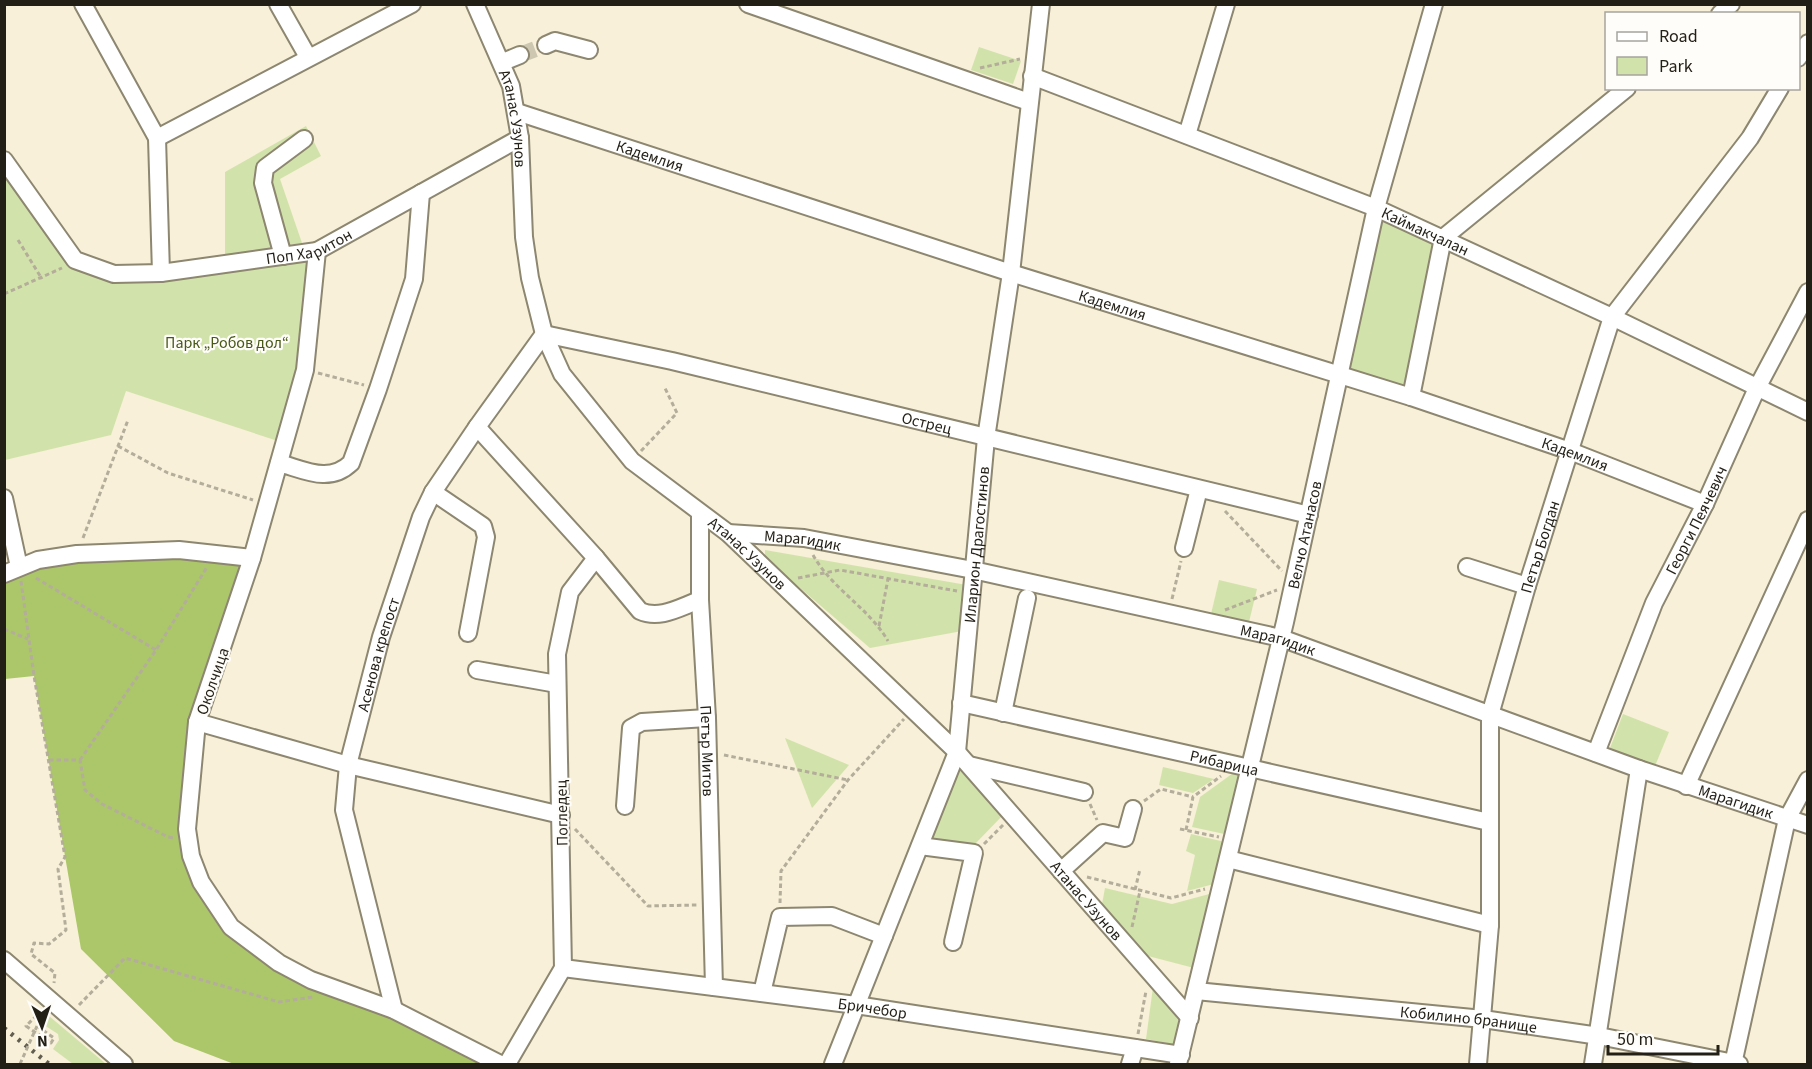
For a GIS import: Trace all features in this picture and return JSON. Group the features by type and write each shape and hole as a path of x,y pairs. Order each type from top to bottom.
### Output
{"street":[{"path":"83,4 157,138 160,273"},
{"path":"278,4 308,57"},
{"path":"157,138 412,4"},
{"name":"Атанас Узунов","path":"475,4 502,62 517,112 524,237 530,278 544,334 562,374 632,461 728,533 957,752 1190,1018"},
{"path":"748,4 1029,102"},
{"name":"Иларион Драгостинов","path":"833,1065 957,752 986,438 1011,273 1041,4"},
{"path":"1187,135 1226,4"},
{"name":"Велчо Атанасов","path":"1179,1060 1233,840 1244,766 1281,638 1376,208 1434,4"},
{"path":"546,45 555,41 588,50"},
{"path":"502,62 520,55"},
{"name":"Каймакчалан","path":"1032,76 1376,208 1612,316 1808,412"},
{"path":"1411,397 1443,238 1625,90"},
{"name":"Петър Богдан","path":"1478,1065 1490,925 1490,715 1527,586 1612,316 1750,138 1779,90"},
{"name":"Кадемлия","path":"517,112 1011,273 1411,397 1570,451 1705,504"},
{"name":"Поп Харитон","path":"70,263 114,274 160,273 317,251 520,138"},
{"path":"282,256 262,183 266,168 304,139"},
{"path":"4,160 70,263"},
{"path":"279,463 328,477 342,471 351,463 414,279 421,193"},
{"name":"Околчица","path":"317,251 305,370 252,558 197,722 187,829 188,840 201,882 231,927 296,973 394,1010 500,1065"},
{"name":"Георги Пеячевич","path":"1596,753 1654,603 1705,504 1757,388 1808,292"},
{"name":"Асенова крепост","path":"394,1010 344,810 348,765 381,637 421,517 434,492 477,427 544,334"},
{"name":"Острец","path":"544,334 661,359 1309,515"},
{"path":"477,427 596,558 640,611 649,615 660,615 700,600"},
{"path":"1184,548 1202,489"},
{"path":"434,492 483,526 486,537 468,633"},
{"path":"4,498 12,571 38,560 77,554 178,550 252,558"},
{"name":"Петър Митов","path":"700,514 700,600 707,718 714,987"},
{"path":"1686,786 1808,520"},
{"name":"Марагидик","path":"728,533 804,538 973,570 1281,638 1686,786 1808,825"},
{"name":"Погледец","path":"507,1065 562,968 557,654 570,592 596,558"},
{"path":"1467,567 1527,586"},
{"path":"1003,713 1027,598"},
{"path":"477,670 557,684"},
{"name":"Рибарица","path":"961,703 1489,822"},
{"path":"625,806 631,728 642,722 707,718"},
{"path":"197,722 348,765 561,815"},
{"path":"969,765 1084,792"},
{"path":"1593,1065 1639,769"},
{"path":"1735,1064 1786,819 1808,780"},
{"path":"1061,871 1103,833 1125,838 1133,809"},
{"path":"920,846 974,853 953,942"},
{"path":"1228,859 1490,925"},
{"path":"762,993 780,917 832,916 884,936"},
{"path":"4,960 124,1065"},
{"name":"Бричебор","path":"562,968 856,1005 1135,1048 1179,1060"},
{"name":"Кобилино бранище","path":"1196,991 1483,1019 1599,1036 1735,1064"},
{"path":"1130,1065 1135,1048"}],"path":[{"path":"948,75 1034,57"},
{"path":"18,240 42,279"},
{"path":"4,294 42,279 70,263"},
{"path":"305,370 378,389"},
{"path":"632,461 677,413 664,386"},
{"path":"77,554 128,420"},
{"path":"118,446 168,473 236,494"},
{"path":"1202,489 1293,584 1222,611"},
{"path":"804,538 824,574 879,626 888,641"},
{"path":"1172,598 1184,548"},
{"path":"188,840 168,837 102,804 85,790 80,760 156,650 216,553"},
{"path":"778,580 840,570 971,593"},
{"path":"12,571 28,639 65,857 58,869 66,930 49,944 34,943 32,954 55,973 52,1001 26,1026 51,1043 54,1038 37,1026 20,1065"},
{"path":"12,571 156,650"},
{"path":"879,626 888,579"},
{"path":"4,629 28,639"},
{"path":"780,917 782,872 848,780 913,709"},
{"path":"708,751 848,780"},
{"path":"49,760 80,760"},
{"path":"1133,809 1161,789 1193,797 1244,766"},
{"path":"1084,792 1103,833"},
{"path":"1186,830 1193,797"},
{"path":"561,815 648,906 712,904"},
{"path":"974,853 1013,816"},
{"path":"1180,829 1233,840"},
{"path":"1127,946 1140,869"},
{"path":"1061,871 1171,898 1222,885"},
{"path":"68,1016 125,958 279,1002 345,993"},
{"path":"1135,1048 1150,971"}],"green space":[{"path":"979,47 1021,61 1013,84 971,70"},
{"path":"306,126 321,156 280,179 302,243 225,256 225,172"},
{"name":"Парк „Робов дол“","path":"5,160 75,260 114,274 317,251 284,443 126,391 111,435 5,460"},
{"path":"1376,208 1443,238 1411,397 1340,376"},
{"path":"765,550 967,585 962,631 870,648 765,558"},
{"path":"77,554 252,558 210,690 190,784 201,882 255,946 500,1064 234,1064 174,1041 81,949 34,676 5,679 4,574"},
{"path":"1219,580 1257,589 1249,622 1211,614"},
{"path":"1623,714 1669,732 1655,766 1610,748"},
{"path":"785,738 849,765 812,808"},
{"path":"959,765 1004,814 973,846 929,839"},
{"path":"1163,767 1214,779 1193,793 1159,785"},
{"path":"1236,771 1244,773 1229,835 1192,827 1200,797"},
{"path":"1191,834 1225,842 1214,884 1187,891 1195,855 1186,851"},
{"path":"1105,888 1172,904 1213,893 1194,968 1148,956 1102,904"},
{"path":"1153,987 1182,1025 1178,1045 1146,1039"},
{"path":"49,1016 106,1064 73,1064 53,1049 59,1040 58,1034 44,1025"}],"tunnel":[{"path":"520,55 546,45"}],"railway":[{"path":"4,1028 49,1064"}]}
